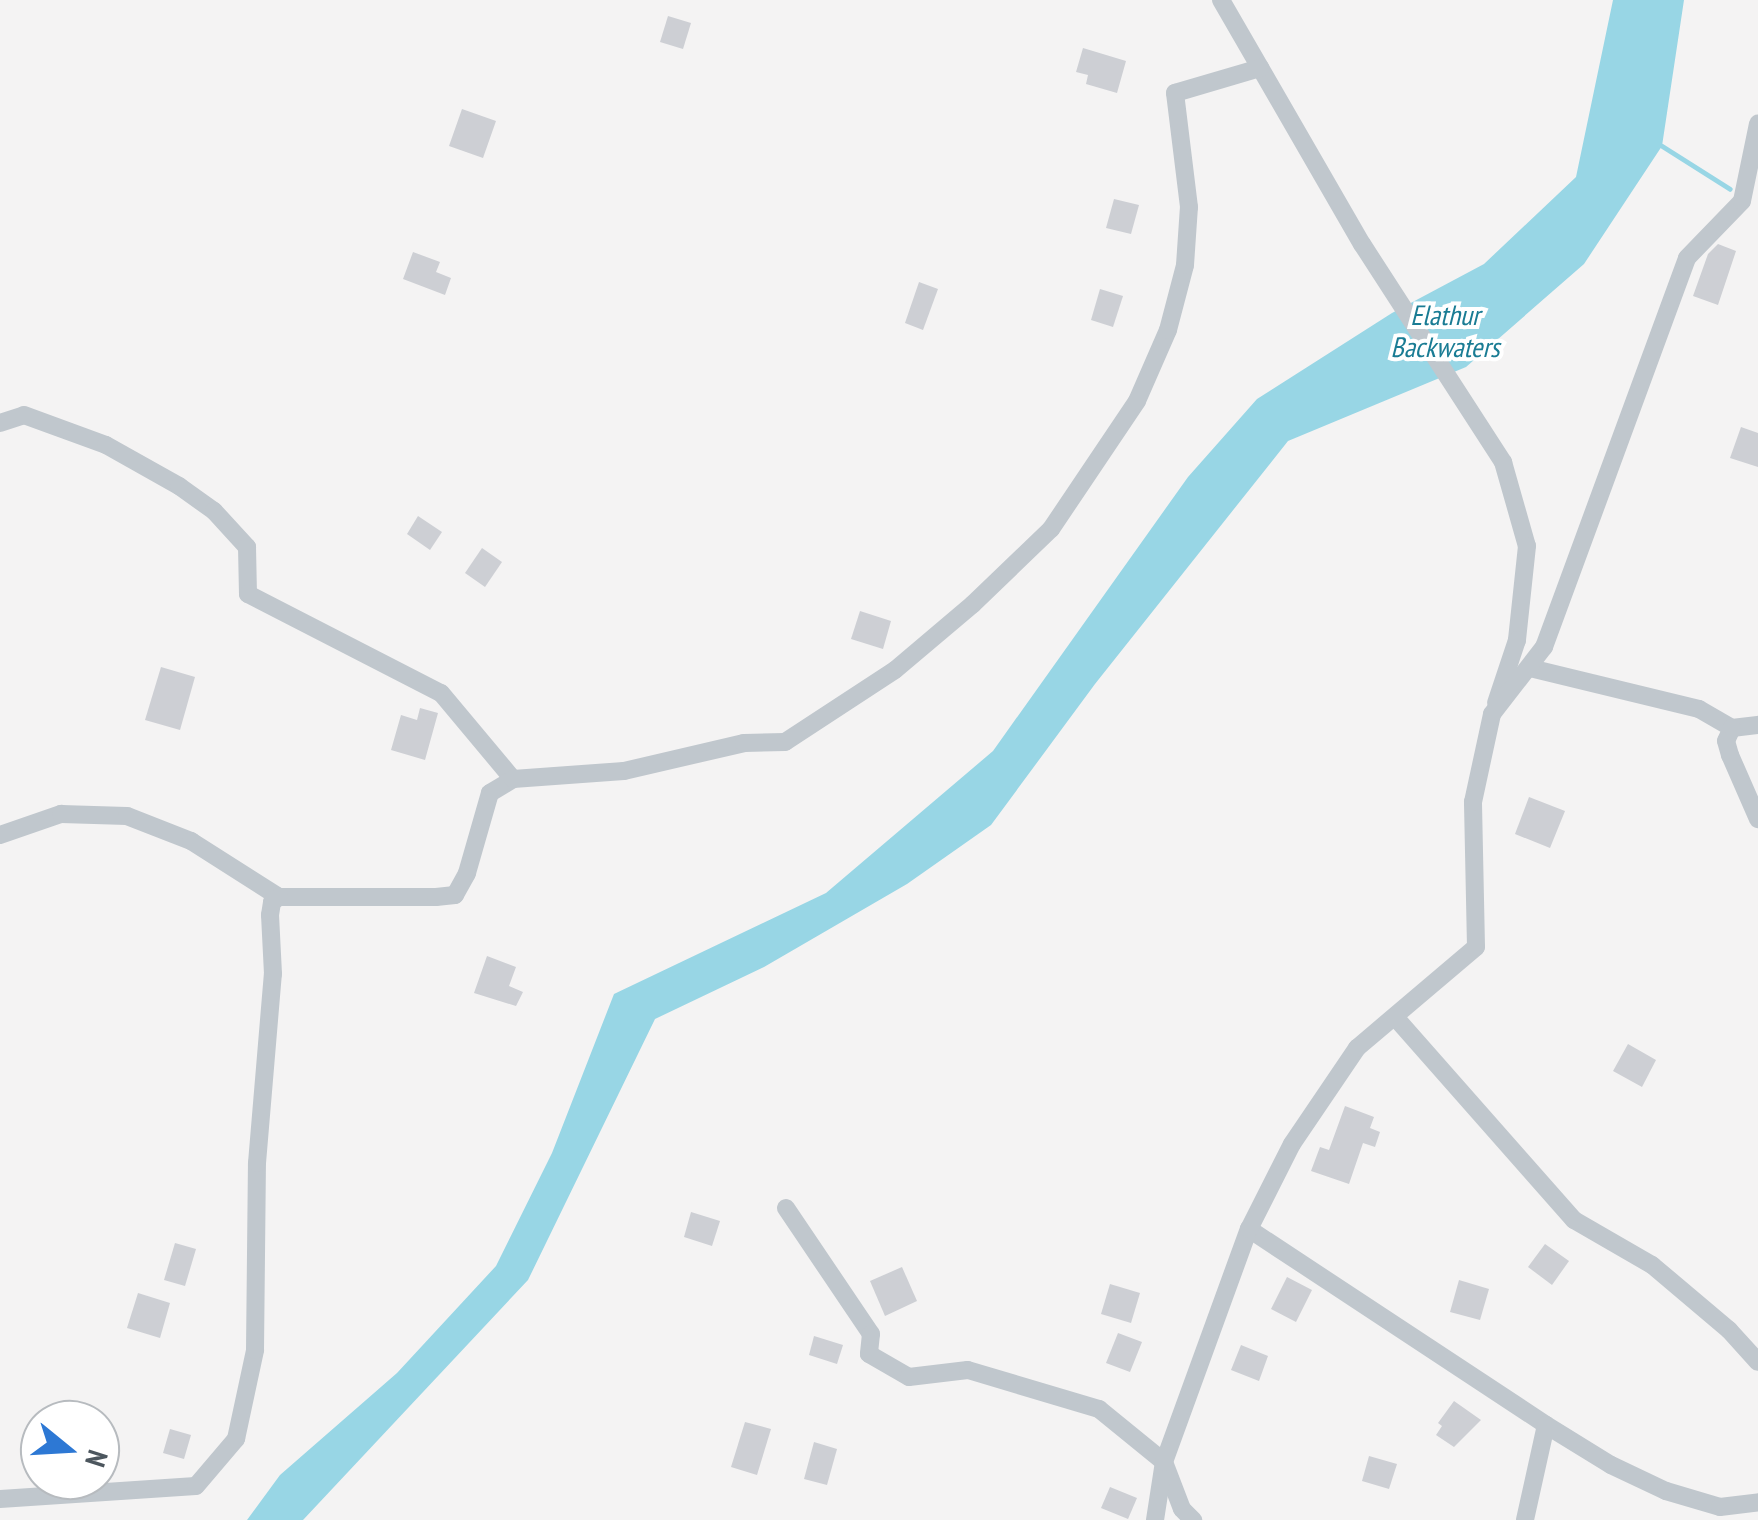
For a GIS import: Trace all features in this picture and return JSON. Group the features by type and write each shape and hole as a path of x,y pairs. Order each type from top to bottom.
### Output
{"street":[{"path":"1155,1520 1164,1462 1249,1229 1292,1144 1358,1048 1476,947 1473,802 1492,714 1517,640 1527,546 1503,462 1362,244 1225,3"},
{"path":"0,1499 196,1486 236,1440 255,1350 256,1164 274,974 272,902 280,897 455,895 467,872 490,792 513,779 556,780 624,771 744,743 786,742 894,670 973,604 1050,529 1137,401 1168,330 1184,264 1190,207 1175,92 1260,68"},
{"path":"1492,714 1544,647 1687,258 1742,201 1758,124"},
{"path":"0,423 24,415 106,444 178,486 214,511 247,547 248,594 441,692 513,779"},
{"path":"1530,668 1699,709 1710,716 1729,734 1758,819"},
{"path":"1729,734 1758,725"},
{"path":"0,836 61,814 127,816 191,840 280,897"},
{"path":"1395,1017 1574,1220 1652,1265 1729,1330 1758,1362"},
{"path":"786,1208 871,1334 869,1354 909,1377 968,1370 1099,1408 1164,1462 1182,1509 1193,1520"},
{"path":"1249,1229 1611,1466 1666,1490 1720,1507 1758,1502"},
{"path":"1525,1520 1546,1425"}],"water":[{"name":"Elathur Backwaters","path":"1613,0 1684,0 1662,146 1584,264 1466,367 1288,441 1095,684 991,825 907,884 764,967 655,1019 528,1280 303,1520 247,1520 280,1475 397,1373 496,1266 552,1153 614,994 826,893 993,751 1188,477 1257,399 1392,313 1484,264 1576,177"}],"building":[{"path":"668,16 691,23 683,49 660,42"},
{"path":"1083,48 1126,61 1117,93 1086,84 1088,75 1076,72"},
{"path":"462,109 496,121 483,158 449,146"},
{"path":"1114,199 1139,205 1131,234 1106,228"},
{"path":"1718,244 1736,251 1718,305 1693,296 1708,254"},
{"path":"413,252 440,262 436,272 451,278 445,295 403,279"},
{"path":"919,282 938,289 923,330 905,323"},
{"path":"1100,289 1123,296 1113,327 1091,320"},
{"path":"1741,427 1758,433 1758,467 1730,458"},
{"path":"418,516 442,532 430,550 407,534"},
{"path":"482,548 502,562 485,587 465,573"},
{"path":"860,611 891,621 883,649 851,639"},
{"path":"161,667 195,677 180,730 145,720"},
{"path":"420,708 438,713 425,760 391,750 401,715 417,720"},
{"path":"1529,797 1565,811 1550,848 1515,834"},
{"path":"487,956 516,967 509,986 523,992 516,1006 474,993"},
{"path":"1628,1044 1656,1060 1642,1087 1613,1071"},
{"path":"1345,1106 1374,1117 1370,1128 1380,1132 1375,1147 1363,1143 1349,1184 1311,1171 1320,1147 1329,1150"},
{"path":"691,1212 720,1221 712,1246 684,1237"},
{"path":"175,1243 196,1249 185,1286 164,1280"},
{"path":"1545,1244 1569,1261 1552,1285 1528,1267"},
{"path":"902,1267 917,1301 885,1316 870,1281"},
{"path":"1287,1277 1312,1290 1296,1322 1271,1309"},
{"path":"1459,1280 1489,1289 1480,1320 1450,1312"},
{"path":"1110,1284 1140,1293 1131,1323 1101,1314"},
{"path":"138,1293 170,1303 160,1338 127,1328"},
{"path":"1118,1333 1142,1342 1130,1372 1106,1363"},
{"path":"814,1336 843,1345 837,1364 809,1355"},
{"path":"1241,1345 1268,1356 1259,1381 1231,1370"},
{"path":"1454,1401 1481,1420 1454,1447 1436,1435 1442,1426 1438,1423"},
{"path":"745,1422 771,1429 757,1475 731,1467"},
{"path":"170,1429 191,1435 184,1459 163,1453"},
{"path":"814,1442 837,1449 827,1485 804,1479"},
{"path":"1369,1456 1397,1464 1389,1489 1362,1481"},
{"path":"1110,1487 1137,1498 1128,1519 1101,1508"}],"waterway":[{"path":"1662,146 1730,189"}]}
